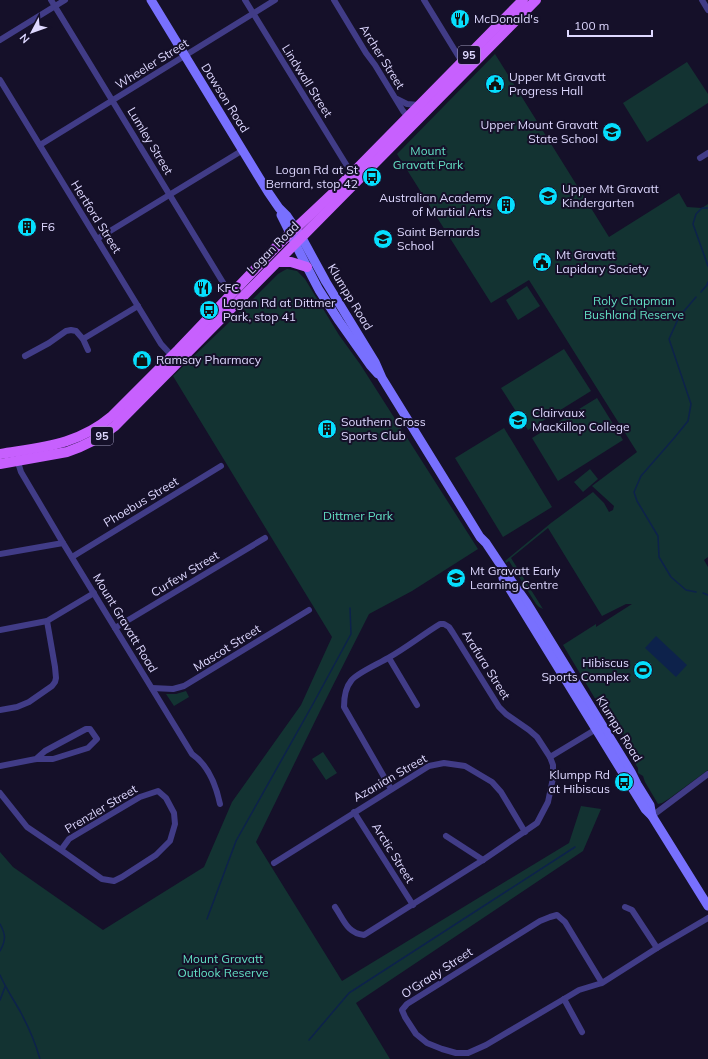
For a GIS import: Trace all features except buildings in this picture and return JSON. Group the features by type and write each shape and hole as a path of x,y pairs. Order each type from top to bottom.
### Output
{"main road":[{"name":"Dawson Road","path":"151,0 279,208 283,220 293,231 298,241"},
{"name":"Logan Road","path":"0,454 16,456 67,452 98,438 122,420 230,294 352,174 411,120 419,105 520,4 536,0"},
{"name":"Logan Road","path":"175,359 278,262 520,4"},
{"name":"Klumpp Road","path":"298,241 307,267 319,290 348,335 370,365 382,378 480,537 486,543 527,603 599,727 631,772 650,805 652,816 708,906"},
{"name":"Klumpp Road","path":"298,241 326,282 376,362 382,378"},
{"path":"278,262 291,262 307,267"},
{"name":"Logan Road","path":"0,464 16,456"}],"street":[{"name":"Lumley Street","path":"51,0 230,294"},
{"path":"0,40 65,0"},
{"name":"Lindwall Street","path":"245,0 352,174"},
{"name":"Wheeler Street","path":"40,145 275,0"},
{"name":"Archer Street","path":"334,0 366,53 411,120"},
{"path":"424,0 462,62"},
{"path":"702,0 708,10"},
{"name":"Hertford Street","path":"0,80 161,344 175,359"},
{"path":"395,98 407,104 419,105"},
{"path":"97,239 243,150"},
{"path":"700,158 708,152"},
{"path":"83,339 138,306"},
{"path":"25,356 49,343 66,331 71,330 76,331 83,339 88,350"},
{"name":"Mount Gravatt Road","path":"16,456 21,472 63,543 192,754 199,759 211,777 217,789 220,804"},
{"name":"Phoebus Street","path":"72,557 221,466"},
{"name":"Curfew Street","path":"115,628 266,538"},
{"path":"0,554 63,543"},
{"path":"0,630 47,621 94,593"},
{"name":"Mascot Street","path":"152,688 173,689 184,686 308,610"},
{"path":"0,710 17,707 29,702 47,690 55,682 55,667 47,621"},
{"name":"Arafura Street","path":"335,907 349,930 356,934 364,935 484,860 525,832 537,823 548,802 553,778 550,757 537,737 499,707 453,633 449,627 444,624 440,624 389,658 351,680 344,697 344,707 391,789"},
{"path":"389,658 417,705"},
{"path":"550,757 599,727"},
{"path":"0,766 52,759 88,748 97,739 90,729 86,729 45,751 36,760"},
{"name":"Azanian Street","path":"274,863 429,766 444,763 464,766 492,782 501,792 525,832"},
{"path":"652,816 708,774"},
{"name":"Prenzler Street","path":"0,793 27,827 102,879 114,880 122,877 156,855 170,841 175,824 174,813 166,798 158,791 140,797 74,836 62,850"},
{"name":"Arctic Street","path":"354,812 413,905"},
{"path":"446,836 484,860"},
{"path":"625,907 632,910 657,948"},
{"name":"O'Grady Street","path":"602,983 565,922 557,915 540,921 406,1004 402,1010 416,1034 427,1043 456,1053 468,1053 486,1045 579,990 602,983 708,918"},
{"path":"564,998 582,1032"}],"green space":[{"path":"495,54 609,237 679,193 687,207 702,208 708,204 708,557 704,560 708,567 708,770 670,798 658,804 643,776 638,773 638,768 634,762 634,758 631,756 631,751 623,745 624,738 619,729 603,712 563,645 596,624 596,627 632,604 626,604 602,616 548,528 511,558 543,609 536,604 509,561 506,563 505,561 551,523 593,492 604,503 609,512 613,510 614,506 592,486 637,452 529,280 491,303 397,154"},
{"path":"687,62 708,94 708,103 647,142 623,103"},
{"path":"287,269 297,271 305,279 339,335 360,364 478,549 412,591 369,614 256,842 342,981 569,843 581,806 601,809 583,851 356,1003 390,1059 0,1059 0,852 13,867 103,930 204,867 232,802 301,705 332,637 173,376 278,274"},
{"path":"527,286 540,306 518,320 506,300"},
{"path":"564,349 591,391 528,430 501,388"},
{"path":"597,398 623,440 558,481 532,438"},
{"path":"504,428 552,507 503,537 455,458"},
{"path":"590,469 598,479 583,492 574,482"},
{"path":"186,691 189,697 174,706 166,694 176,694"},
{"path":"323,752 337,773 326,780 312,759"}],"water":[{"path":"656,636 687,665 676,677 645,648"}],"waterway":[{"path":"708,208 702,208 696,214 693,224 708,266"},
{"path":"701,292 708,282"},
{"path":"696,297 679,317 669,339 691,404 688,421 641,476 634,492 637,501 658,536 659,557 671,577 686,590 696,592"},
{"path":"703,593 708,595"},
{"path":"207,919 236,841 351,634 350,608"},
{"path":"309,1040 349,993 575,847"},
{"path":"0,924 4,938 0,951"},
{"path":"0,975 26,1024 40,1059"},
{"path":"0,1000 5,987"}],"place":[{"name":"McDonald's","path":"460,19"},
{"name":"Upper Mt Gravatt Progress Hall","path":"495,84"},
{"name":"Upper Mount Gravatt State School","path":"612,132"},
{"name":"Logan Rd at St Bernard, stop 42","path":"372,177"},
{"name":"Upper Mt Gravatt Kindergarten","path":"548,196"},
{"name":"Australian Academy of Martial Arts","path":"506,205"},
{"name":"F6","path":"27,227"},
{"name":"Saint Bernards School","path":"383,239"},
{"name":"Mt Gravatt Lapidary Society","path":"542,262"},
{"name":"KFC","path":"203,288"},
{"name":"Logan Rd at Dittmer Park, stop 41","path":"209,310"},
{"name":"Ramsay Pharmacy","path":"142,360"},
{"name":"Clairvaux MacKillop College","path":"518,420"},
{"name":"Southern Cross Sports Club","path":"327,429"},
{"name":"Mt Gravatt Early Learning Centre","path":"456,578"},
{"name":"Hibiscus Sports Complex","path":"643,670"},
{"name":"Klumpp Rd at Hibiscus","path":"624,782"}],"park label":[{"name":"Mount Gravatt Park","path":"428,158"},
{"name":"Roly Chapman Bushland Reserve","path":"634,308"},
{"name":"Dittmer Park","path":"358,516"},
{"name":"Mount Gravatt Outlook Reserve","path":"223,966"}]}
